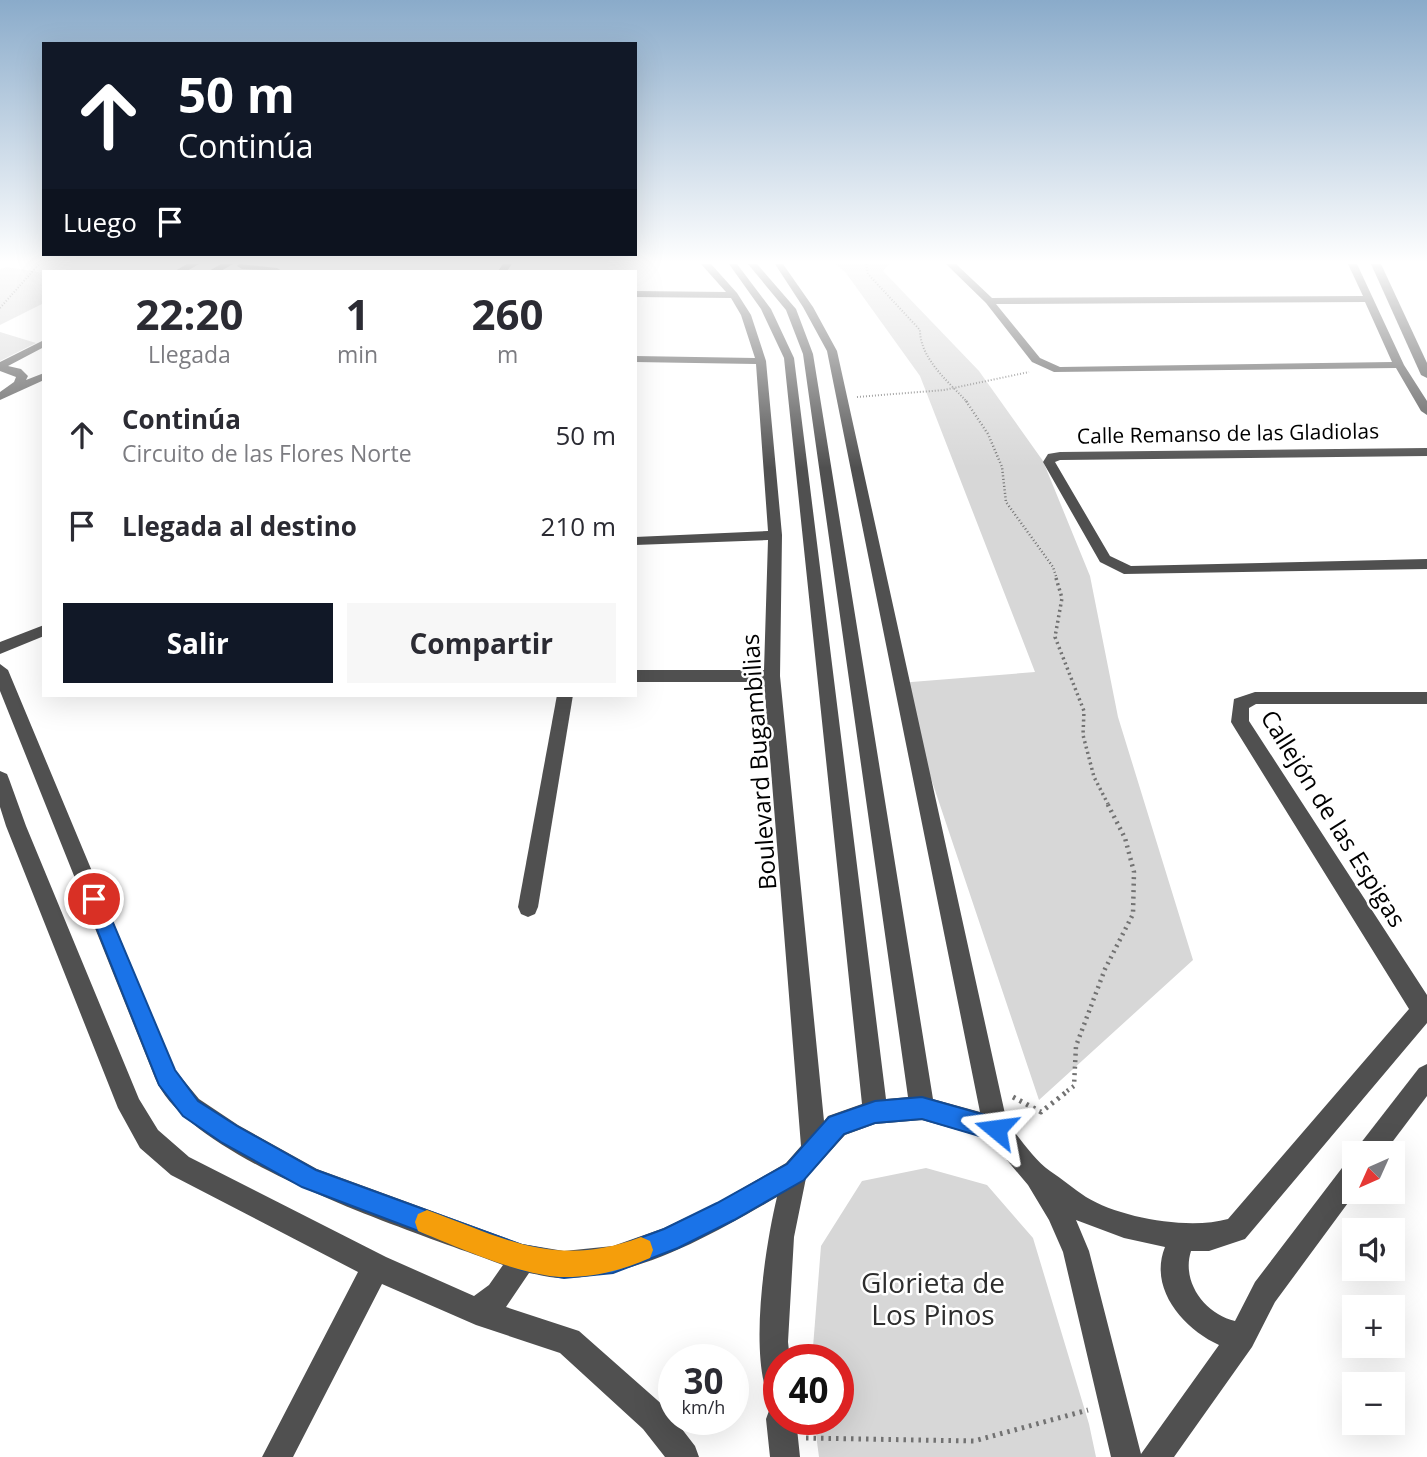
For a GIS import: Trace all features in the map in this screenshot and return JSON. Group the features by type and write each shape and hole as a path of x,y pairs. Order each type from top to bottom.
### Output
{"street":[{"name":"Boulevard Bugambilias","path":"752,332 761,361 775,535 772,676 814,1148"},
{"path":"777,332 789,358 875,1112"},
{"path":"800,332 808,354 818,415 922,1108"},
{"path":"822,332 832,351 842,395 996,1129 1037,1176 1076,1251 1126,1457"},
{"path":"1014,332 1036,360 1048,368 1067,371 1399,366"},
{"path":"1384,332 1399,366 1427,411"},
{"path":"1407,332 1427,375"},
{"path":"2,368 42,344"},
{"path":"2,368 42,354"},
{"path":"637,359 761,361"},
{"path":"5,395 42,365"},
{"path":"2,368 17,371 22,380"},
{"path":"5,395 42,377"},
{"path":"818,415 842,395"},
{"name":"Calle Remanso de las Gladiolas","path":"1427,452 1060,456 1052,457 1049,462 1105,559 1129,571 1427,564"},
{"path":"637,541 775,535"},
{"path":"0,648 42,630"},
{"path":"0,670 167,1078 190,1108 229,1134 310,1179 522,1258 564,1265 613,1260 692,1228 795,1172 837,1125 875,1112 922,1108 996,1129"},
{"path":"637,676 772,676"},
{"path":"528,907 565,697"},
{"name":"Callejón de las Espigas","path":"1425,1008 1240,722 1239,713 1240,704 1255,698 1427,698"},
{"path":"0,779 8,830 130,1108 149,1139 180,1166 376,1267 476,1311 569,1341 654,1418 684,1457"},
{"path":"1037,1176 1079,1208 1124,1226 1183,1238 1209,1238 1236,1230 1425,1008"},
{"path":"1378,1141 1427,1076"},
{"path":"775,1344 781,1237 795,1172"},
{"path":"1155,1457 1242,1337 1265,1292 1342,1189"},
{"path":"1183,1238 1176,1249 1174,1264 1176,1281 1183,1298 1195,1314 1210,1327 1226,1335 1242,1337"},
{"path":"476,1311 496,1300 506,1288 522,1258"},
{"path":"277,1457 376,1267"}],"path":[{"path":"920,332 925,354 973,409 988,434 1002,467 1006,502 1053,567 1062,598 1055,637 1084,711 1083,735 1094,777 1125,838 1134,872 1133,914 1105,969 1076,1046 1074,1086 1041,1112 986,1083"},
{"path":"842,395 916,393 997,382 1048,368"},
{"path":"783,1439 821,1437 974,1441 1113,1404"}],"green space":[{"path":"0,332 36,343 0,361"},
{"path":"888,332 942,332 979,371 1043,461 1090,576 1118,717 1193,960 1039,1100 899,683 1035,672 920,376"},
{"name":"Glorieta de Los Pinos","path":"926,1168 987,1185 1033,1238 1089,1424 1096,1457 819,1457 816,1435 854,1435 854,1344 813,1344 821,1246 862,1181"}],"slow traffic":[{"path":"427,1222 522,1258 564,1265 613,1260 641,1250"}],"route":[{"path":"94,899 167,1078 190,1108 229,1134 310,1179 522,1258 564,1265 613,1260 669,1239 726,1212 795,1172 837,1125 875,1112 922,1108 996,1129"}]}
